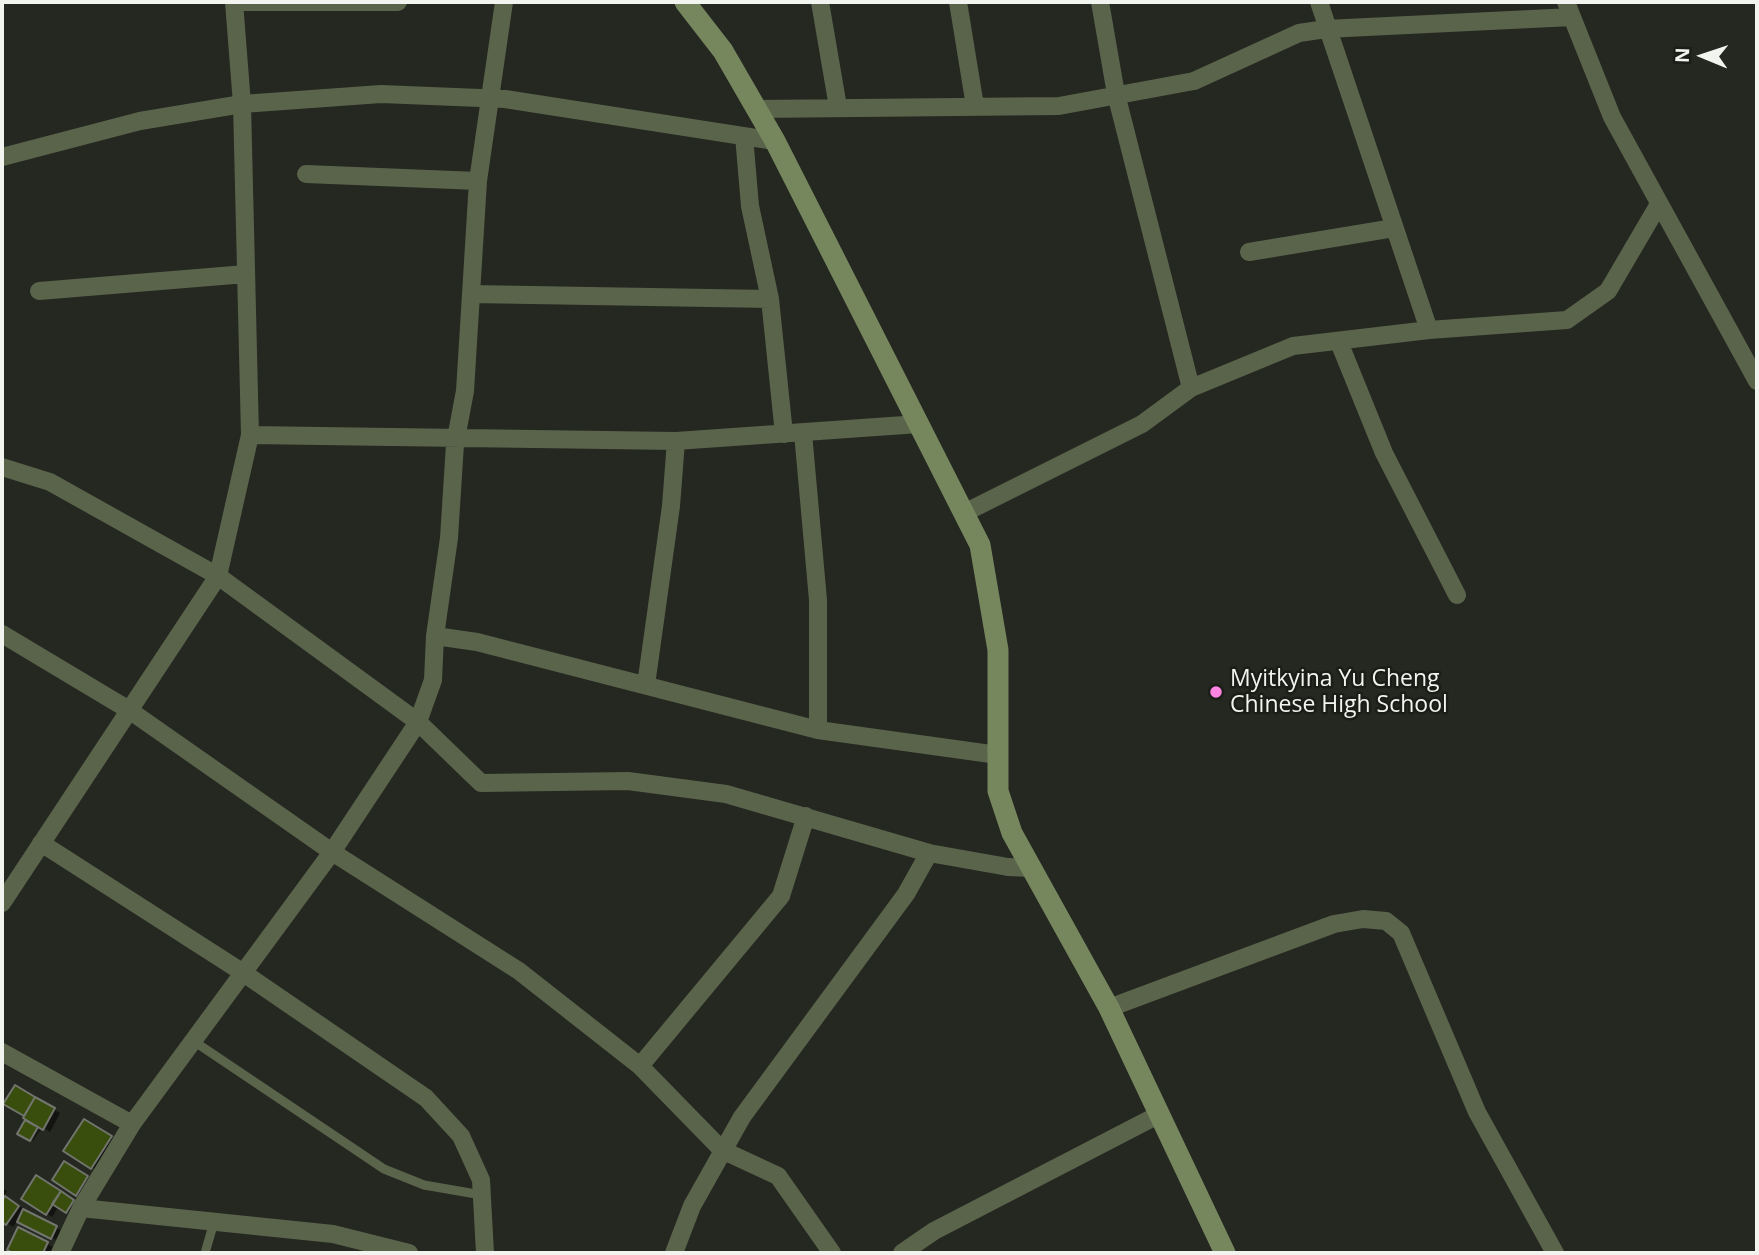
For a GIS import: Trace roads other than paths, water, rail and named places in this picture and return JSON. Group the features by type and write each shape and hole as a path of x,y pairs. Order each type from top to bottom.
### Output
{"street":[{"path":"2,904 218,576 250,435 242,104 234,2 398,2"},
{"path":"60,1253 82,1209 132,1124 332,852 418,722 433,680 435,636 449,538 456,438 465,391 478,181 504,2"},
{"path":"685,2 723,51 775,141 980,545 998,650 998,791 1012,833 1109,1008 1225,1253"},
{"path":"820,2 838,107"},
{"path":"958,2 975,106"},
{"path":"1100,2 1116,94 1191,388"},
{"path":"1319,2 1429,330"},
{"path":"756,109 1059,106 1194,81 1299,33 1569,9 1612,117 1757,380"},
{"path":"2,157 139,121 242,104 381,94 491,98 775,141"},
{"path":"744,136 750,206 770,299 784,434"},
{"path":"306,174 478,181"},
{"path":"964,513 1142,424 1191,388 1293,346 1429,330 1567,320 1608,291 1659,204"},
{"path":"1249,252 1394,228"},
{"path":"39,292 246,274"},
{"path":"471,295 770,299"},
{"path":"1339,342 1384,453 1457,595"},
{"path":"250,435 676,441 919,424"},
{"path":"803,433 818,600 818,730"},
{"path":"646,685 671,506 676,441"},
{"path":"2,467 50,482 218,576 418,722 481,783 628,780 726,794 929,853 1009,867 1031,868"},
{"path":"2,634 129,710 332,852 519,971 640,1066 722,1150 778,1176 832,1253"},
{"path":"435,636 477,642 818,730 998,755"},
{"path":"640,1066 781,896 806,816"},
{"path":"41,843 242,972 426,1098 461,1136 481,1180 485,1253"},
{"path":"674,1253 692,1206 722,1150 770,1076 906,894 929,853"},
{"path":"1109,1008 1335,924 1363,919 1386,922 1401,933 1477,1112 1555,1253"},
{"path":"2,1052 132,1124"},
{"path":"902,1253 934,1231 1160,1114"},
{"path":"82,1209 333,1234 409,1253"}],"lane":[{"path":"192,1040 384,1169 424,1185 482,1195"},
{"path":"205,1253 214,1222"}],"place":[{"name":"Myitkyina Yu Cheng Chinese High School","path":"1216,692"}]}
